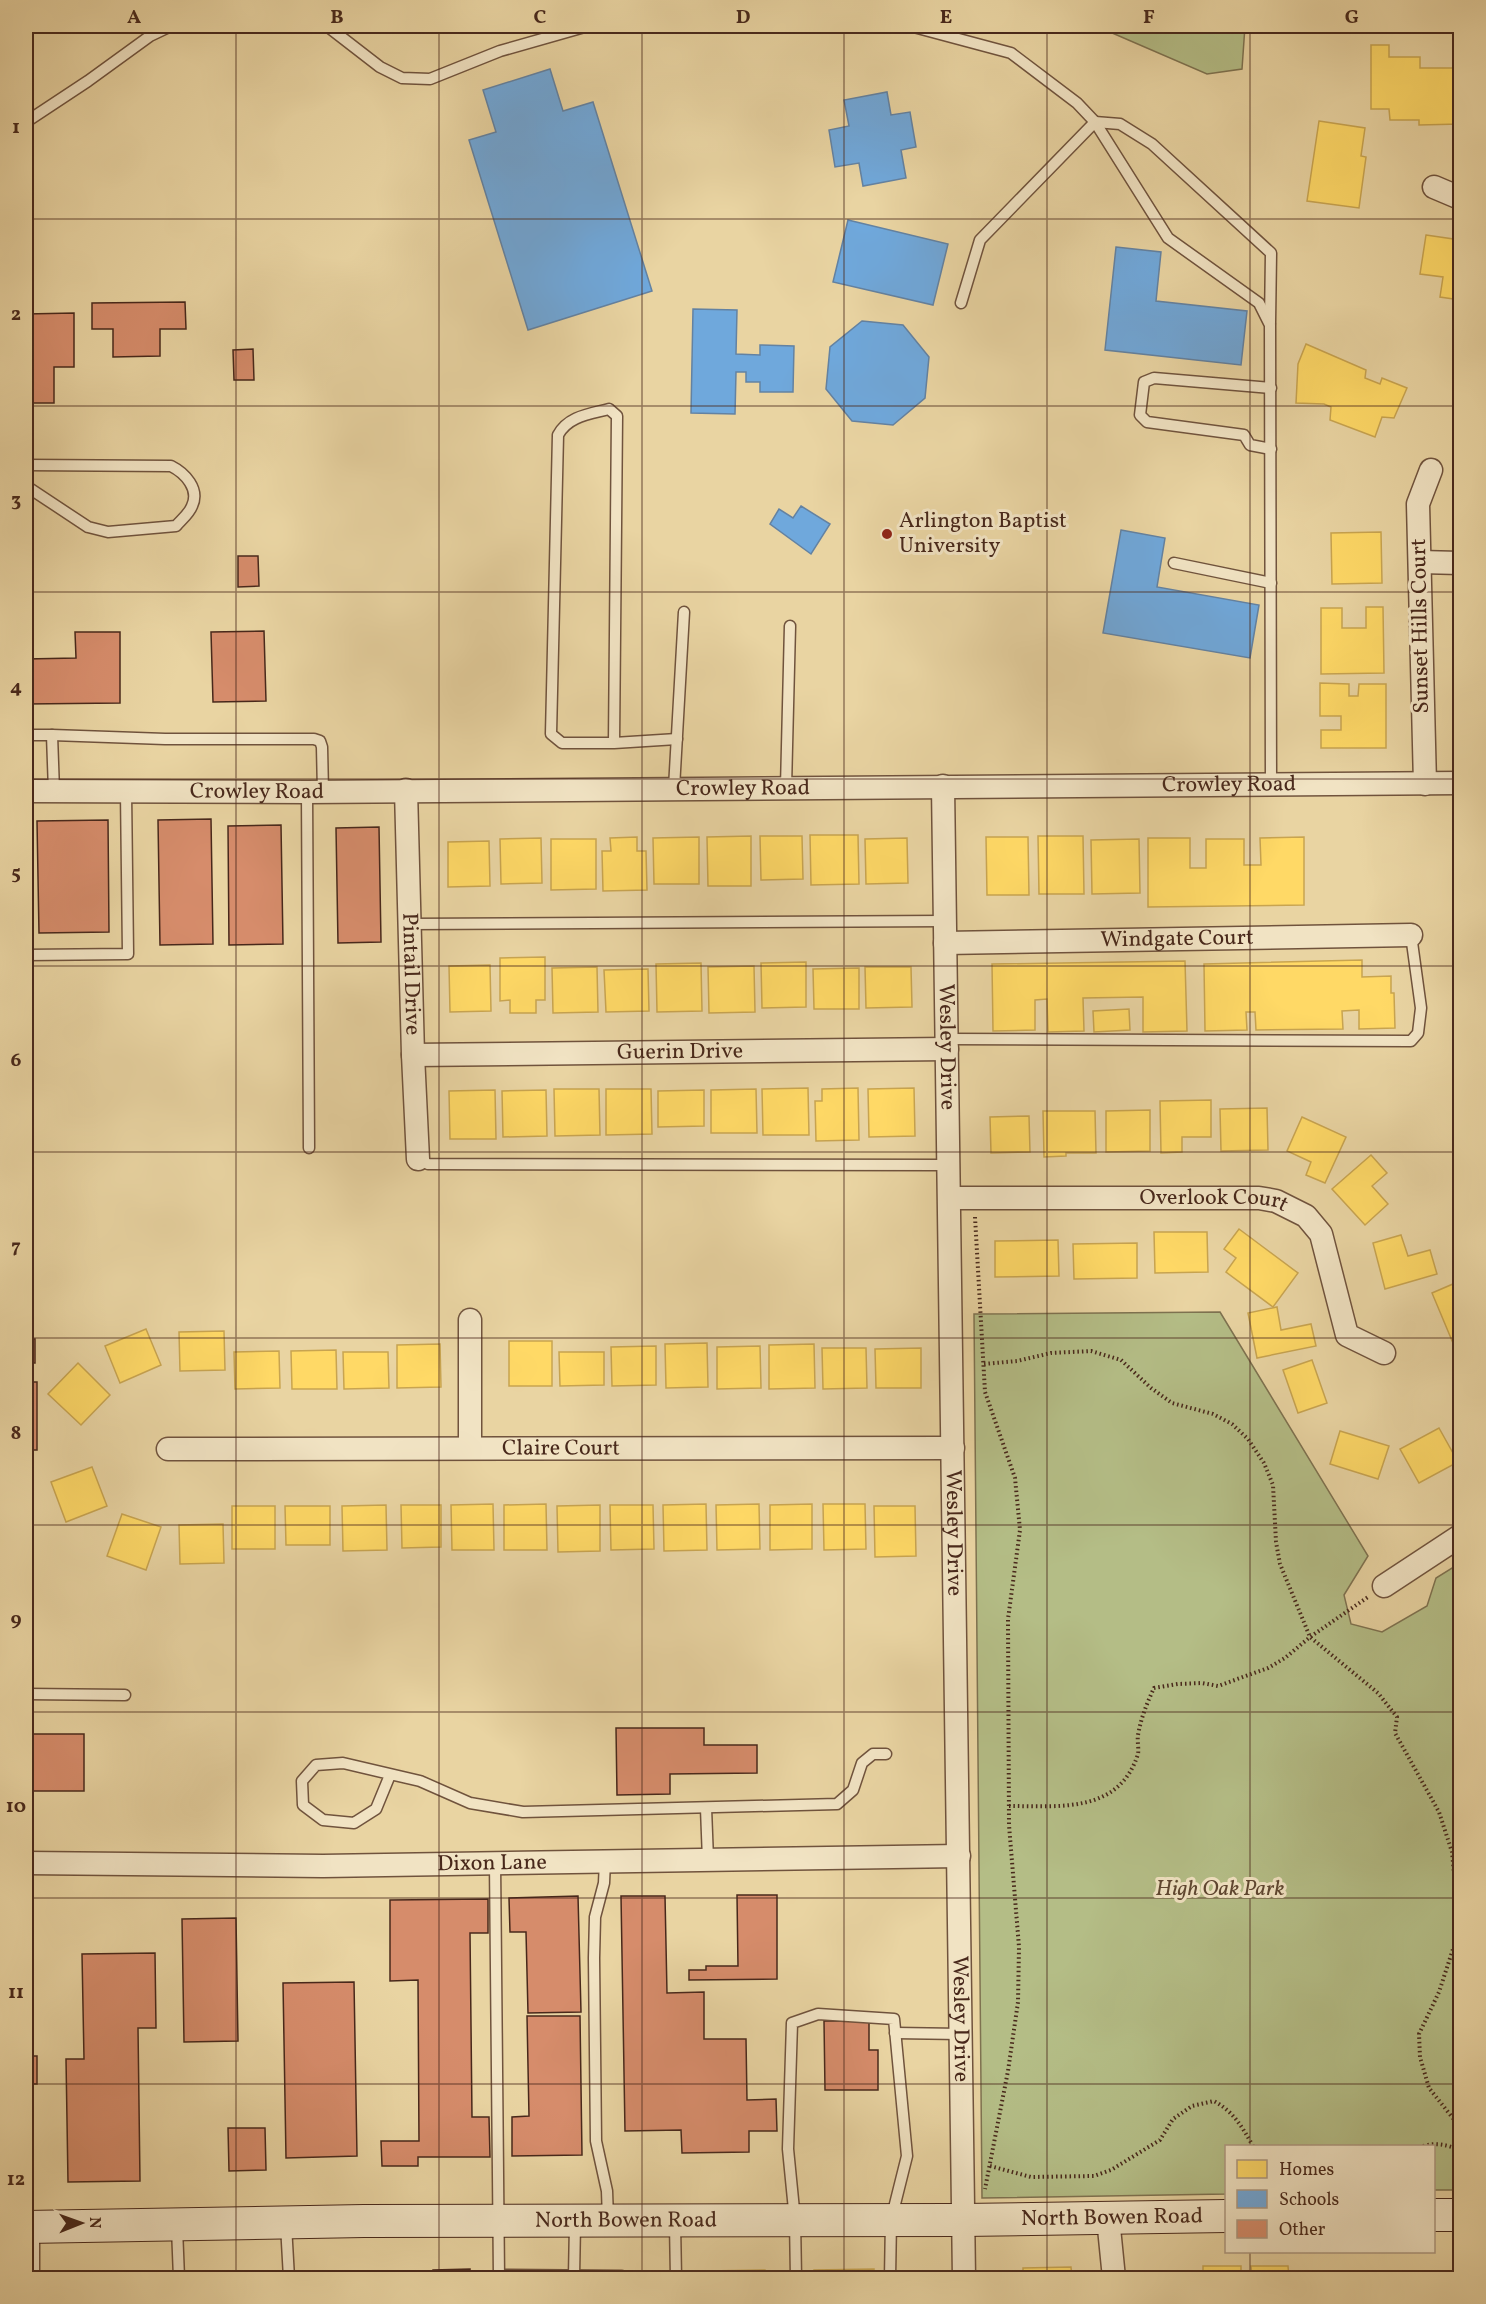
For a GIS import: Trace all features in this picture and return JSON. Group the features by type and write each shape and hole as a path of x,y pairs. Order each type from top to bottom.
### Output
{"street":[{"path":"1434,187 1461,198"},
{"name":"Sunset Hills Court","path":"1425,784 1418,504 1431,470"},
{"path":"1420,562 1461,563"},
{"name":"Crowley Road","path":"26,791 315,792 1461,783"},
{"name":"Wesley Drive","path":"943,786 961,2034 973,2220 964,2278"},
{"name":"Pintail Drive","path":"406,790 418,1159"},
{"name":"Windgate Court","path":"945,932 1411,935"},
{"name":"Guerin Drive","path":"413,1055 947,1044"},
{"name":"Overlook Court","path":"950,1198 1259,1198 1276,1201 1306,1216 1321,1234 1347,1335 1384,1353"},
{"path":"470,1320 471,1448"},
{"name":"Claire Court","path":"168,1449 953,1448"},
{"path":"1384,1586 1461,1536"},
{"name":"Dixon Lane","path":"26,1863 323,1866 959,1856"},
{"path":"1435,2215 1461,2215"},
{"name":"North Bowen Road","path":"30,2227 500,2220 973,2220 1225,2216"},
{"path":"1108,2218 1114,2278"}],"lane":[{"path":"26,122 150,36 171,26"},
{"path":"327,26 380,67 402,78 430,79 500,51 588,26"},
{"path":"910,26 1011,53 1077,103 1095,122 1168,238 1259,303 1270,325"},
{"path":"961,303 980,240 1095,122"},
{"path":"1095,122 1120,124 1152,144 1271,253 1271,784"},
{"path":"1271,388 1154,378 1144,382 1140,416 1147,422 1244,435 1250,445 1271,449"},
{"path":"614,743 617,416 609,409 578,417 563,425 558,435 551,734 562,742 614,743 677,739"},
{"path":"26,465 171,466 183,472 194,492 193,505 176,526 108,532 88,526 26,486"},
{"path":"1174,563 1271,582"},
{"path":"674,788 684,612"},
{"path":"786,787 790,626"},
{"path":"26,735 165,739 314,739 320,741 322,747 315,792 309,1148"},
{"path":"52,735 54,791"},
{"path":"26,955 128,954 126,792"},
{"path":"410,924 945,932"},
{"path":"947,1044 1411,1041 1418,1033 1421,1008 1411,935"},
{"path":"418,1159 428,1164 949,1164"},
{"path":"26,1694 125,1695"},
{"path":"390,1774 376,1809 354,1823 323,1820 303,1805 302,1781 316,1765 344,1763 420,1781 470,1803 524,1812 837,1804 853,1790 862,1763 873,1754 886,1754"},
{"path":"706,1808 708,1860"},
{"path":"604,1861 604,1882 595,1917 596,2141 607,2191 608,2220"},
{"path":"495,1863 500,2277 622,2276"},
{"path":"796,2278 795,2220 788,2149 792,2023 818,2014 894,2019 907,2156 891,2220 890,2278"},
{"path":"895,2033 961,2034"},
{"path":"574,2276 575,2220"},
{"path":"675,2220 676,2278"},
{"path":"286,2222 289,2278"},
{"path":"177,2224 179,2278"},
{"path":"30,2227 34,2278"}],"path":[{"path":"973,2220 984,2195 990,2166 1018,2002 1019,1947 1012,1877 1009,1806 1008,1619 1020,1530 1015,1478 985,1392 975,1198"},
{"path":"984,1364 1051,1353 1091,1351 1121,1360 1151,1388 1172,1403 1213,1414 1232,1424 1248,1439 1264,1463 1273,1485 1276,1542 1280,1564 1310,1637 1378,1693 1397,1717 1395,1733 1439,1812 1452,1852 1457,1905 1454,1946 1439,1992 1419,2034 1420,2057 1429,2088 1461,2127"},
{"path":"1009,1806 1070,1807 1093,1801 1114,1789 1127,1774 1138,1752 1141,1721 1154,1688 1202,1683 1218,1686 1268,1668 1286,1658 1310,1637 1384,1586"},
{"path":"990,2166 1031,2177 1094,2176 1112,2170 1160,2140 1173,2119 1192,2106 1214,2101 1226,2107 1237,2118 1252,2145"},
{"path":"1432,2145 1440,2144 1461,2150"}],"green space":[{"path":"1096,26 1245,26 1242,69 1207,74"},
{"name":"High Oak Park","path":"1220,1312 1368,1556 1344,1595 1351,1624 1382,1632 1427,1606 1436,1578 1460,1563 1460,2190 1435,2190 1435,2145 1225,2145 1225,2194 982,2198 974,1314"}],"building: Homes":[{"path":"1371,45 1389,45 1389,57 1420,57 1420,68 1460,68 1460,124 1419,125 1419,120 1390,120 1389,109 1371,109"},
{"path":"1319,121 1365,128 1361,156 1366,157 1359,208 1307,201"},
{"path":"1426,235 1460,240 1460,300 1440,297 1443,277 1420,274"},
{"path":"1306,344 1366,370 1365,378 1380,384 1382,378 1407,388 1394,418 1382,417 1375,437 1330,420 1331,407 1324,404 1296,403 1298,364"},
{"path":"1381,532 1382,583 1332,584 1331,533"},
{"path":"1366,607 1383,607 1384,673 1321,674 1321,608 1342,608 1342,628 1366,628"},
{"path":"1320,683 1349,684 1349,696 1358,696 1359,684 1386,684 1386,748 1321,748 1321,730 1341,730 1341,716 1320,716"},
{"path":"810,835 858,835 859,884 811,885"},
{"path":"751,836 751,886 708,886 707,837"},
{"path":"760,836 802,836 803,879 761,880"},
{"path":"1038,836 1083,836 1084,894 1039,894"},
{"path":"637,837 637,851 646,851 647,890 603,891 602,851 611,851 610,838"},
{"path":"699,837 699,884 654,884 653,838"},
{"path":"986,837 1028,837 1029,895 987,895"},
{"path":"1304,837 1304,905 1148,907 1148,838 1190,838 1190,868 1206,868 1206,839 1244,839 1244,865 1261,865 1260,838"},
{"path":"541,838 542,883 501,884 500,839"},
{"path":"907,838 908,883 866,884 865,839"},
{"path":"551,839 596,839 596,889 551,890"},
{"path":"1139,839 1140,893 1092,894 1091,840"},
{"path":"489,841 490,886 448,887 448,842"},
{"path":"545,957 545,1000 536,1000 536,1013 510,1013 510,1000 500,1001 500,958"},
{"path":"1362,960 1362,977 1391,976 1395,1028 1359,1029 1359,1010 1342,1011 1343,1029 1256,1030 1255,1012 1246,1012 1247,1030 1205,1031 1204,964"},
{"path":"1185,961 1187,1031 1143,1032 1143,997 1083,998 1084,1031 1048,1032 1047,999 1035,1000 1035,1030 993,1031 992,964"},
{"path":"806,962 806,1007 762,1008 761,963"},
{"path":"701,963 702,1011 657,1012 656,964"},
{"path":"490,965 491,1011 450,1012 449,966"},
{"path":"754,966 755,1012 709,1013 708,967"},
{"path":"597,967 598,1012 553,1013 552,968"},
{"path":"865,967 911,967 912,1007 866,1008"},
{"path":"859,968 859,1009 814,1009 813,969"},
{"path":"648,969 649,1011 606,1012 604,970"},
{"path":"1129,1009 1130,1030 1094,1032 1093,1011"},
{"path":"808,1088 809,1135 763,1135 762,1089"},
{"path":"858,1088 859,1140 816,1141 815,1101 822,1101 822,1089"},
{"path":"914,1088 915,1136 869,1137 868,1089"},
{"path":"554,1089 599,1089 600,1135 555,1136"},
{"path":"606,1089 651,1089 652,1134 606,1135"},
{"path":"756,1089 757,1133 711,1133 711,1090"},
{"path":"495,1090 496,1139 450,1139 449,1091"},
{"path":"546,1090 547,1136 503,1137 502,1091"},
{"path":"704,1090 704,1126 658,1127 658,1091"},
{"path":"1211,1100 1211,1137 1182,1137 1182,1152 1161,1153 1160,1101"},
{"path":"1267,1108 1268,1150 1221,1151 1220,1109"},
{"path":"1150,1110 1150,1151 1106,1152 1106,1111"},
{"path":"1043,1111 1095,1111 1096,1153 1066,1153 1066,1156 1044,1157"},
{"path":"1029,1116 1030,1152 991,1153 990,1117"},
{"path":"1302,1117 1346,1137 1325,1183 1306,1175 1311,1162 1287,1151"},
{"path":"1371,1155 1387,1173 1372,1186 1388,1204 1365,1225 1332,1189"},
{"path":"1460,1224 1460,1238 1455,1227"},
{"path":"1239,1229 1298,1273 1273,1307 1226,1272 1236,1258 1224,1249"},
{"path":"1154,1232 1207,1232 1208,1272 1155,1273"},
{"path":"1401,1235 1408,1256 1430,1250 1437,1274 1385,1289 1373,1243"},
{"path":"1058,1240 1059,1276 995,1277 995,1241"},
{"path":"1137,1243 1137,1278 1074,1279 1073,1244"},
{"path":"1460,1281 1460,1354 1458,1355 1432,1293"},
{"path":"1277,1307 1281,1330 1311,1324 1316,1346 1257,1358 1248,1313"},
{"path":"146,1329 161,1365 120,1383 105,1346"},
{"path":"224,1331 225,1370 180,1371 179,1332"},
{"path":"509,1341 552,1341 552,1386 509,1386"},
{"path":"707,1343 708,1387 666,1388 665,1344"},
{"path":"440,1344 441,1387 397,1388 397,1345"},
{"path":"814,1344 815,1388 769,1389 769,1345"},
{"path":"656,1346 656,1385 612,1386 611,1347"},
{"path":"760,1346 761,1388 717,1389 717,1347"},
{"path":"822,1348 866,1348 867,1388 823,1389"},
{"path":"921,1348 921,1388 876,1388 875,1349"},
{"path":"336,1350 337,1389 292,1389 291,1351"},
{"path":"279,1351 280,1388 235,1389 234,1352"},
{"path":"343,1352 388,1352 389,1388 344,1389"},
{"path":"559,1352 604,1352 604,1385 560,1386"},
{"path":"1312,1360 1327,1403 1298,1413 1283,1370"},
{"path":"78,1363 110,1395 81,1425 48,1394"},
{"path":"1439,1428 1458,1462 1419,1483 1400,1449"},
{"path":"1340,1431 1389,1446 1378,1479 1330,1464"},
{"path":"92,1467 107,1506 66,1522 51,1482"},
{"path":"493,1504 494,1550 452,1550 451,1505"},
{"path":"546,1504 547,1550 504,1550 504,1505"},
{"path":"706,1504 707,1550 664,1551 663,1505"},
{"path":"759,1504 760,1549 717,1550 716,1505"},
{"path":"812,1504 812,1549 770,1550 770,1505"},
{"path":"823,1504 865,1504 866,1549 824,1550"},
{"path":"386,1505 387,1550 343,1551 342,1506"},
{"path":"401,1505 441,1505 441,1547 402,1548"},
{"path":"600,1505 600,1551 558,1552 557,1506"},
{"path":"610,1505 653,1505 654,1549 611,1550"},
{"path":"232,1506 275,1506 275,1549 232,1549"},
{"path":"285,1506 330,1506 330,1545 286,1545"},
{"path":"874,1506 915,1506 916,1556 875,1557"},
{"path":"122,1514 161,1527 146,1570 107,1556"},
{"path":"223,1524 224,1563 180,1564 179,1525"},
{"path":"1203,2266 1241,2266 1241,2278 1203,2278"},
{"path":"1251,2266 1288,2266 1289,2278 1252,2278"},
{"path":"1071,2267 1072,2278 1023,2278 1023,2268"},
{"path":"874,2269 874,2278 814,2278 814,2270"},
{"path":"765,2270 766,2278 706,2278 706,2271"},
{"path":"1328,2274 1374,2274 1374,2278 1328,2278"},
{"path":"1188,2276 1188,2278 1150,2278 1150,2277"}],"building: Schools":[{"path":"525,26 547,26 527,32"},
{"path":"550,69 563,111 593,102 652,291 528,330 469,140 496,132 483,90"},
{"path":"887,92 891,115 910,112 916,147 901,150 906,178 863,186 859,163 835,167 829,130 849,126 844,100"},
{"path":"848,220 948,244 933,305 833,282"},
{"path":"1116,247 1161,252 1156,301 1247,311 1241,365 1105,350"},
{"path":"693,309 737,310 736,354 760,355 760,345 794,346 793,392 760,392 760,382 746,382 746,372 736,372 735,414 691,413"},
{"path":"862,321 903,325 929,357 925,398 893,425 852,421 826,389 830,347"},
{"path":"801,506 830,524 811,554 770,524 779,509 793,518"},
{"path":"1121,530 1165,538 1157,587 1259,605 1250,658 1103,633"}],"building: Other":[{"path":"185,302 186,329 160,329 160,356 113,357 113,329 92,329 92,303"},
{"path":"74,313 74,367 54,367 54,403 26,403 26,314"},
{"path":"253,349 254,380 234,380 233,350"},
{"path":"238,556 258,556 259,586 238,587"},
{"path":"264,631 266,701 213,702 211,632"},
{"path":"75,632 120,632 120,703 26,704 26,659 76,658"},
{"path":"211,819 213,944 160,945 158,820"},
{"path":"108,820 109,932 39,933 37,821"},
{"path":"281,825 283,944 229,945 228,826"},
{"path":"379,827 381,942 338,943 336,828"},
{"path":"26,1339 35,1339 35,1363 26,1363"},
{"path":"26,1382 37,1382 37,1450 26,1450"},
{"path":"616,1728 704,1728 704,1745 757,1745 757,1773 670,1774 670,1794 617,1795"},
{"path":"26,1734 84,1734 84,1791 26,1791"},
{"path":"737,1895 777,1895 777,1979 689,1980 689,1970 706,1970 706,1966 738,1966"},
{"path":"578,1896 581,2012 528,2013 526,1932 510,1932 509,1898"},
{"path":"621,1896 665,1896 667,1993 704,1992 704,2039 746,2039 747,2100 776,2099 777,2131 749,2131 749,2152 682,2153 681,2130 625,2131"},
{"path":"488,1899 488,1933 470,1933 472,2117 489,2117 490,2157 418,2157 418,2166 382,2166 381,2141 419,2141 418,1980 390,1981 390,1900"},
{"path":"236,1918 238,2041 184,2042 182,1919"},
{"path":"155,1953 156,2028 138,2028 140,2181 68,2182 66,2059 84,2059 82,1954"},
{"path":"354,1982 357,2156 286,2158 283,1983"},
{"path":"527,2016 580,2016 582,2155 512,2156 512,2117 529,2116"},
{"path":"824,2021 869,2021 869,2050 878,2050 878,2090 825,2090"},
{"path":"26,2056 37,2056 37,2084 26,2084"},
{"path":"228,2128 265,2128 266,2170 229,2171"},
{"path":"470,2269 470,2278 433,2278 433,2270"},
{"path":"115,2277 115,2278 61,2278"}],"place":[{"name":"Arlington Baptist University","path":"887,534"}]}
